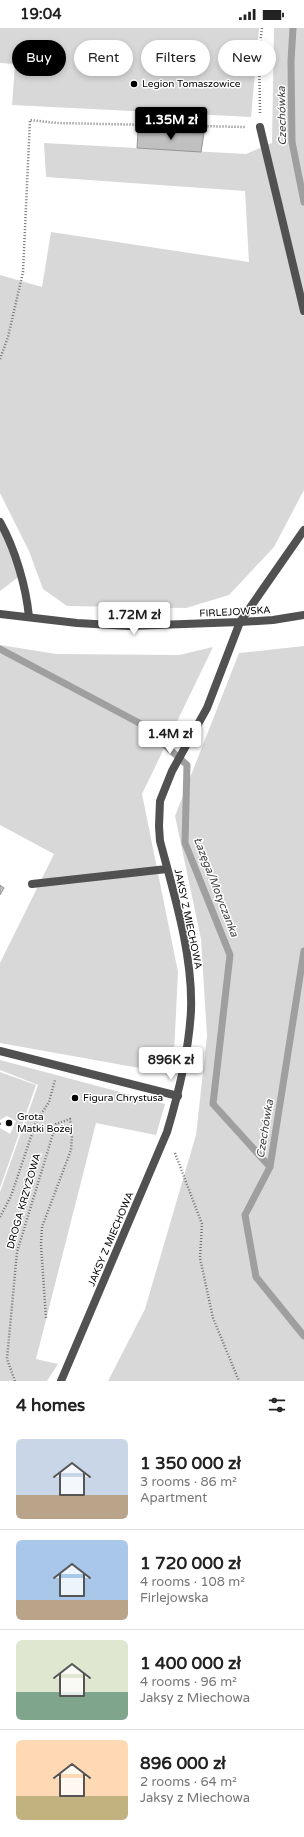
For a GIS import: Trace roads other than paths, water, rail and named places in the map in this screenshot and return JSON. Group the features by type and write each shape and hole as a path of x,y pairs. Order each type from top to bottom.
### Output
{"street":[{"path":"260,127 304,311"},
{"path":"0,522 21,575 27,597 29,617"},
{"name":"JAKSY Z MIECHOWA","path":"61,1381 168,1132 178,1096 188,1046 191,1009 190,970 168,869 160,840 160,801 172,771 207,708 240,622 304,530"},
{"name":"FIRLEJOWSKA","path":"0,614 78,623 129,626 273,620 304,614"},
{"path":"32,884 168,869"},
{"path":"0,1051 178,1096"}],"waterway":[{"name":"Czechówka","path":"293,28 291,61 292,142 304,202"},
{"name":"Łazęga/Motyczanka","path":"0,649 143,725 187,765 185,843 230,955 213,1104 270,1167"},
{"name":"Czechówka","path":"304,951 270,1167 245,1215 256,1277 304,1336"}],"place":[{"name":"Legion Tomaszowice","path":"134,84"},
{"name":"Figura Chrystusa","path":"75,1098"},
{"name":"Grota Matki Bożej","path":"9,1123"}]}
